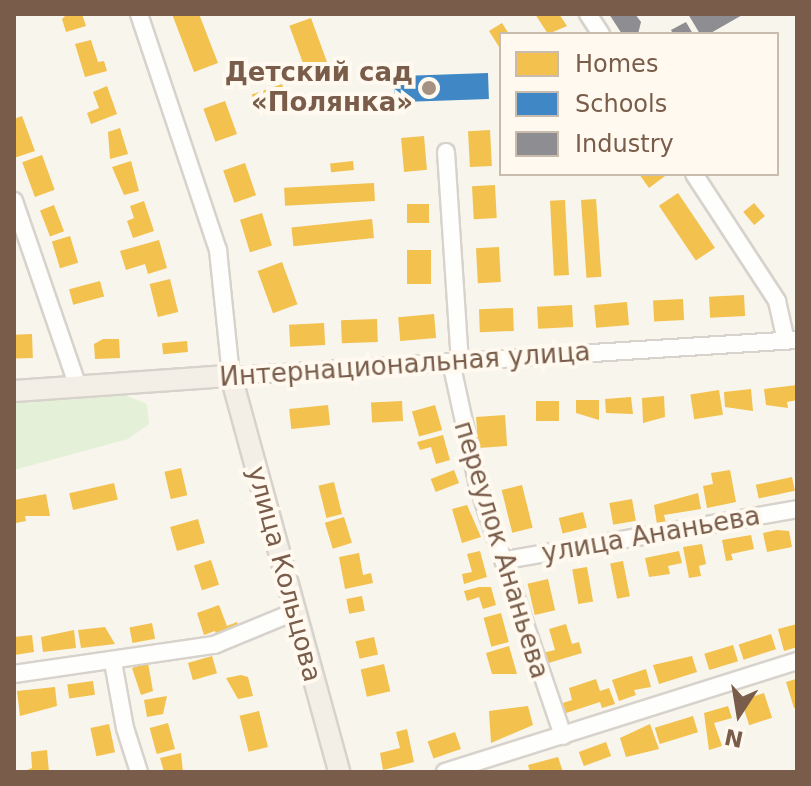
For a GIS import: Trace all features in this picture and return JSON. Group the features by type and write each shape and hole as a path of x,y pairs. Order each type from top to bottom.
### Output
{"main road":[{"name":"Интернациональная улица","path":"14,391 231,376"},
{"name":"улица Кольцова","path":"231,376 339,772"}],"street":[{"path":"139,14 218,250 231,376"},
{"path":"588,14 600,32"},
{"name":"переулок Ананьева","path":"446,152 455,361 467,447 506,560 532,655 563,736"},
{"path":"695,176 777,301 792,340"},
{"path":"14,201 19,228 78,387"},
{"name":"Интернациональная улица","path":"231,376 792,340"},
{"name":"улица Ананьева","path":"506,560 797,509"},
{"path":"14,674 214,645 294,612"},
{"path":"445,772 797,661"},
{"path":"113,662 139,772"}],"green space":[{"path":"125,395 147,404 149,424 128,439 14,470 14,403"}],"building: Homes":[{"path":"67,14 82,14 86,26 66,32 62,19"},
{"path":"172,14 199,14 218,63 194,72"},
{"path":"535,14 559,14 567,26 547,32"},
{"path":"311,18 333,77 311,85 289,26"},
{"path":"502,23 508,32 499,32 499,47 489,31"},
{"path":"91,40 98,62 104,61 107,71 85,77 75,44"},
{"path":"282,84 289,104 259,114 252,94"},
{"path":"107,86 117,114 91,124 87,113 99,108 93,92"},
{"path":"225,101 237,134 215,142 203,109"},
{"path":"22,116 35,151 14,158 14,119"},
{"path":"120,128 128,154 110,159 108,132"},
{"path":"490,130 492,166 470,167 468,131"},
{"path":"424,136 427,170 404,172 401,138"},
{"path":"42,155 55,190 35,197 22,162"},
{"path":"131,161 139,191 124,195 112,167"},
{"path":"353,161 354,170 331,172 330,163"},
{"path":"245,163 256,195 234,203 223,170"},
{"path":"640,176 665,176 649,188"},
{"path":"374,183 375,201 285,206 284,188"},
{"path":"495,185 497,218 474,219 472,186"},
{"path":"678,193 715,248 696,261 659,206"},
{"path":"596,199 601,277 586,278 581,200"},
{"path":"565,200 569,275 554,276 550,201"},
{"path":"144,201 154,231 133,238 127,221 134,218 130,206"},
{"path":"754,203 765,216 754,225 743,212"},
{"path":"407,204 429,204 429,223 407,223"},
{"path":"54,205 64,231 50,237 40,210"},
{"path":"262,213 272,246 250,252 240,220"},
{"path":"372,219 374,238 293,246 291,227"},
{"path":"70,236 78,263 60,268 52,242"},
{"path":"159,240 167,268 148,274 145,264 126,270 120,251"},
{"path":"499,247 501,282 478,283 476,248"},
{"path":"407,250 431,250 431,284 407,284"},
{"path":"282,262 297,304 273,313 258,271"},
{"path":"170,279 178,312 158,317 150,284"},
{"path":"100,281 104,296 73,305 69,289"},
{"path":"744,295 745,316 710,318 709,297"},
{"path":"683,299 684,320 654,322 653,301"},
{"path":"627,302 629,325 596,328 594,305"},
{"path":"572,305 573,327 538,329 537,307"},
{"path":"513,308 514,331 480,332 479,309"},
{"path":"434,314 436,338 400,341 398,317"},
{"path":"377,319 378,342 342,343 341,320"},
{"path":"324,323 325,345 290,347 289,325"},
{"path":"32,334 33,358 15,359 14,335"},
{"path":"103,339 119,339 120,358 95,359 94,344"},
{"path":"187,341 188,352 163,354 162,343"},
{"path":"797,385 797,400 787,402 788,408 766,405 764,389"},
{"path":"751,389 753,411 725,407 724,392"},
{"path":"719,390 723,415 694,419 690,395"},
{"path":"664,396 665,417 643,423 642,398"},
{"path":"631,397 633,414 606,413 605,399"},
{"path":"576,400 599,400 599,420 576,413"},
{"path":"402,401 403,421 372,423 371,403"},
{"path":"536,401 559,401 559,421 536,421"},
{"path":"328,405 330,425 291,429 289,409"},
{"path":"435,405 442,430 419,437 412,412"},
{"path":"505,415 507,446 478,448 476,417"},
{"path":"443,435 450,460 436,464 431,447 420,450 417,442"},
{"path":"181,468 187,495 171,499 164,472"},
{"path":"454,470 459,483 436,492 431,479"},
{"path":"730,470 736,502 707,508 703,486 713,484 711,473"},
{"path":"792,477 795,491 759,498 756,485"},
{"path":"334,482 342,514 326,518 318,486"},
{"path":"114,483 118,500 73,510 69,493"},
{"path":"522,485 533,528 512,533 502,490"},
{"path":"698,493 701,509 664,515 666,523 657,524 654,505"},
{"path":"46,494 50,516 25,516 26,521 16,523 14,500"},
{"path":"632,499 636,521 613,525 609,503"},
{"path":"467,505 481,537 462,543 452,509"},
{"path":"583,512 587,528 563,534 559,518"},
{"path":"344,517 352,543 333,549 325,523"},
{"path":"198,519 205,543 177,551 170,527"},
{"path":"789,531 792,547 767,552 763,533"},
{"path":"751,535 754,549 731,554 733,560 726,561 722,540"},
{"path":"702,544 706,564 699,566 701,576 689,578 683,547"},
{"path":"480,551 487,577 464,584 462,574 472,572 467,554"},
{"path":"679,551 682,563 668,566 670,574 649,577 645,558"},
{"path":"359,553 363,575 371,573 373,583 345,589 339,557"},
{"path":"211,560 219,585 202,590 194,566"},
{"path":"623,561 630,596 617,599 610,563"},
{"path":"587,567 593,601 578,604 572,570"},
{"path":"548,579 555,610 535,615 528,584"},
{"path":"491,587 496,605 483,609 479,597 467,601 464,591"},
{"path":"362,596 365,611 349,614 346,599"},
{"path":"219,605 227,626 237,622 240,631 218,639 215,631 204,635 197,613"},
{"path":"501,613 509,642 491,647 484,618"},
{"path":"152,623 155,639 132,643 129,627"},
{"path":"566,624 572,644 579,642 582,653 545,664 542,653 555,650 549,629"},
{"path":"797,624 797,647 784,651 778,629"},
{"path":"105,627 115,644 81,648 78,630"},
{"path":"74,630 76,648 43,652 41,637"},
{"path":"771,634 776,649 744,660 739,645"},
{"path":"32,635 34,652 14,655 14,637"},
{"path":"374,637 378,655 360,659 355,641"},
{"path":"733,645 738,661 709,670 704,654"},
{"path":"509,646 517,674 492,674 486,653"},
{"path":"212,656 217,673 193,680 188,663"},
{"path":"692,656 697,672 659,684 653,665"},
{"path":"148,663 153,691 141,695 132,668"},
{"path":"384,664 390,691 367,697 361,669"},
{"path":"646,669 651,687 634,690 636,695 619,701 612,680"},
{"path":"248,677 253,696 238,699 226,678"},
{"path":"596,679 600,691 609,688 615,704 602,708 600,702 563,714 560,704 572,700 569,688"},
{"path":"796,679 797,707 794,708 786,682"},
{"path":"93,681 95,695 69,698 67,685"},
{"path":"55,687 57,706 20,716 17,691"},
{"path":"764,693 772,718 749,725 741,700"},
{"path":"167,696 163,714 147,717 144,700"},
{"path":"528,706 533,725 491,743 489,711"},
{"path":"728,706 732,718 714,723 722,746 709,750 704,713"},
{"path":"259,711 268,747 249,752 240,716"},
{"path":"693,716 698,732 660,744 655,728"},
{"path":"168,723 175,749 157,754 150,728"},
{"path":"109,724 115,752 96,756 90,728"},
{"path":"650,724 659,749 626,757 620,738"},
{"path":"407,729 414,762 383,770 380,753 400,748 396,732"},
{"path":"455,732 461,749 433,758 428,741"},
{"path":"606,742 611,756 584,766 579,752"},
{"path":"47,750 49,772 22,772 32,768 31,752"},
{"path":"181,753 183,772 164,772 160,758"},
{"path":"558,757 563,772 530,772 528,765"}],"building: Schools":[{"path":"488,73 489,99 395,102 394,76"}],"building: Industry":[{"path":"609,14 635,14 641,22 638,32 621,32"},
{"path":"688,14 744,14 712,32 699,32"},
{"path":"686,22 692,32 672,32"}],"place":[{"name":"Детский сад «Полянка»","path":"429,88"}]}
